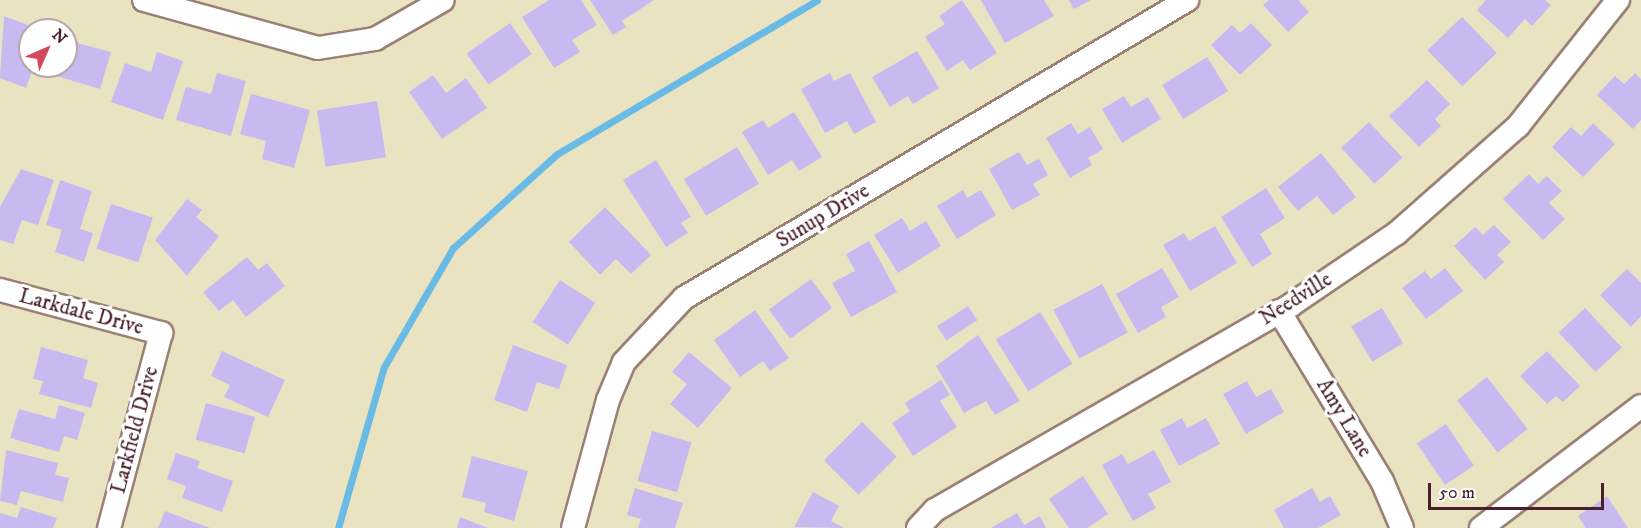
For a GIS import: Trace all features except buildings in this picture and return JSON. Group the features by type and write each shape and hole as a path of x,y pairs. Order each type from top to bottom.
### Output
{"street":[{"path":"144,0 318,48 375,39 443,0"},
{"name":"Sunup Drive","path":"573,528 608,400 624,362 684,298 1187,0"},
{"name":"Needville","path":"918,528 935,510 1280,311 1396,233 1447,192 1518,126 1618,0"},
{"name":"Larkdale Drive","path":"0,290 161,333"},
{"name":"Amy Lane","path":"1280,311 1382,481 1402,528"},
{"name":"Larkfield Drive","path":"109,528 161,333"},
{"path":"1481,528 1641,406"}],"waterway":[{"path":"338,528 384,367 453,248 557,154 817,0"}]}
